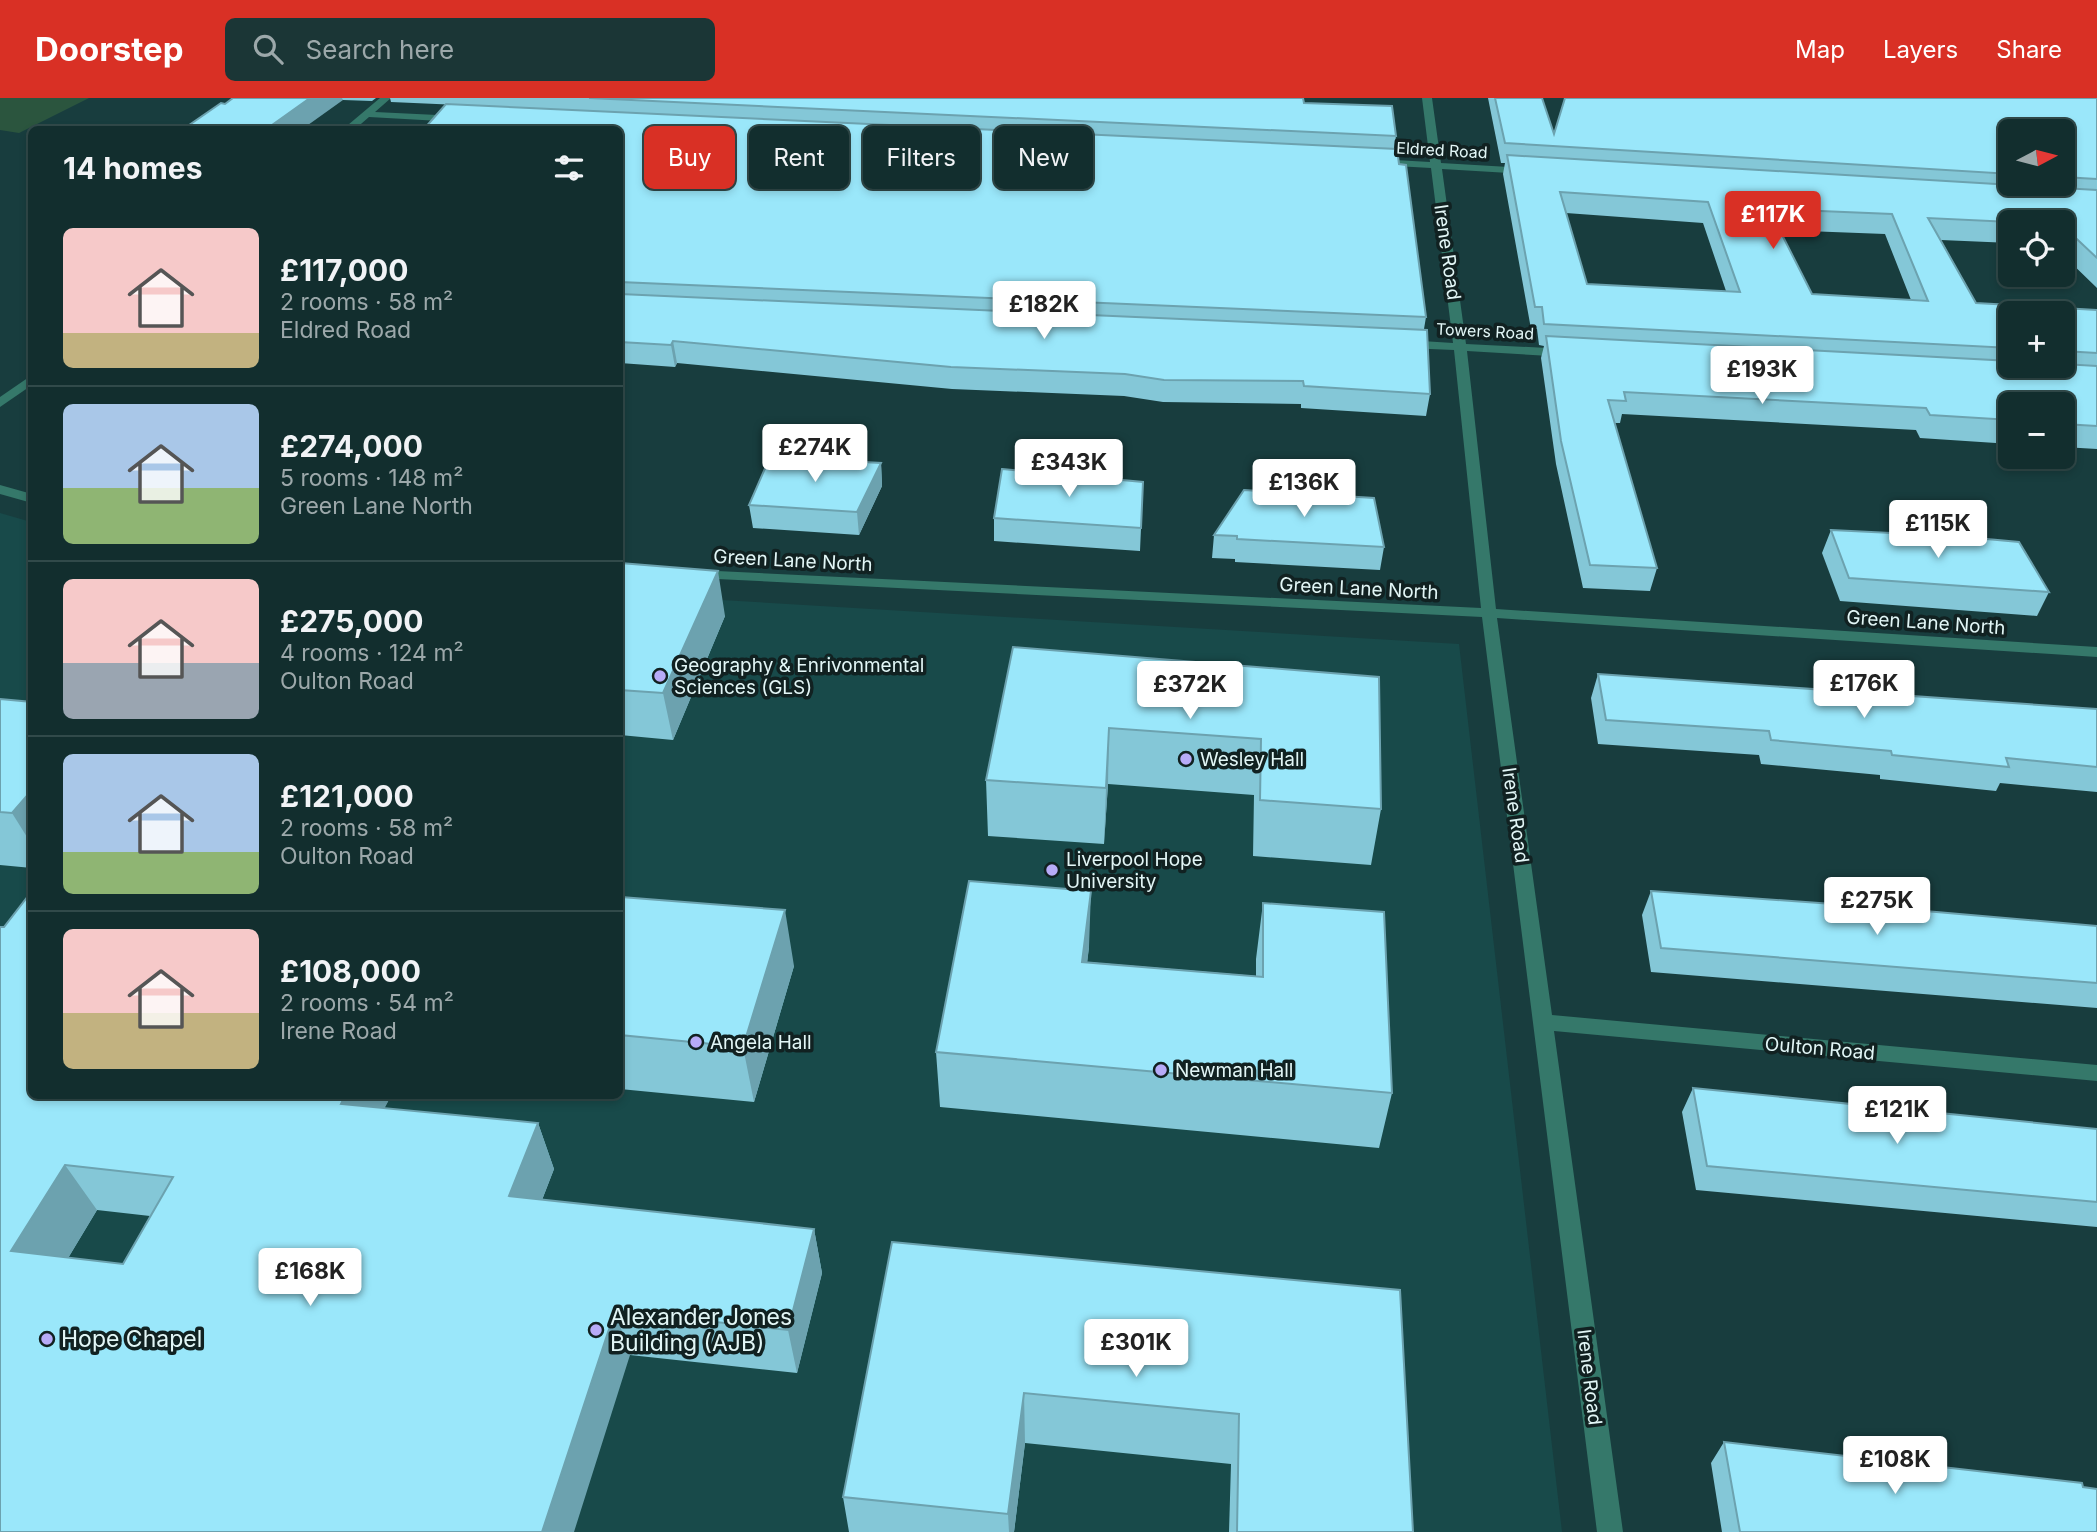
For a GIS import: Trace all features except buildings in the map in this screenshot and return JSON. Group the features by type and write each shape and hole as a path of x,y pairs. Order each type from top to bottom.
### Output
{"street":[{"path":"352,126 386,98"},
{"name":"Irene Road","path":"1427,98 1460,347 1489,613 1610,1532"},
{"path":"366,114 477,120"},
{"name":"Eldred Road","path":"1367,162 1544,172"},
{"name":"Towers Road","path":"1391,344 1585,354"},
{"path":"0,403 28,382"},
{"path":"0,489 28,498"},
{"name":"Green Lane North","path":"675,573 1489,613 2097,652"},
{"name":"Oulton Road","path":"1544,1022 2097,1073"}],"shaded area":[{"name":"Liverpool Hope University","path":"0,513 28,521 28,1099 623,1099 623,594 1459,644 1562,1532 0,1532"}],"green space":[{"path":"0,98 89,98 28,126 19,133 0,130"}],"place":[{"name":"Geography & Enrivonmental Sciences (GLS)","path":"660,676"},
{"name":"Wesley Hall","path":"1186,759"},
{"name":"Liverpool Hope University","path":"1052,870"},
{"name":"Angela Hall","path":"696,1042"},
{"name":"Newman Hall","path":"1161,1070"},
{"name":"Alexander Jones Building (AJB)","path":"596,1330"},
{"name":"Hope Chapel","path":"47,1339"}]}
